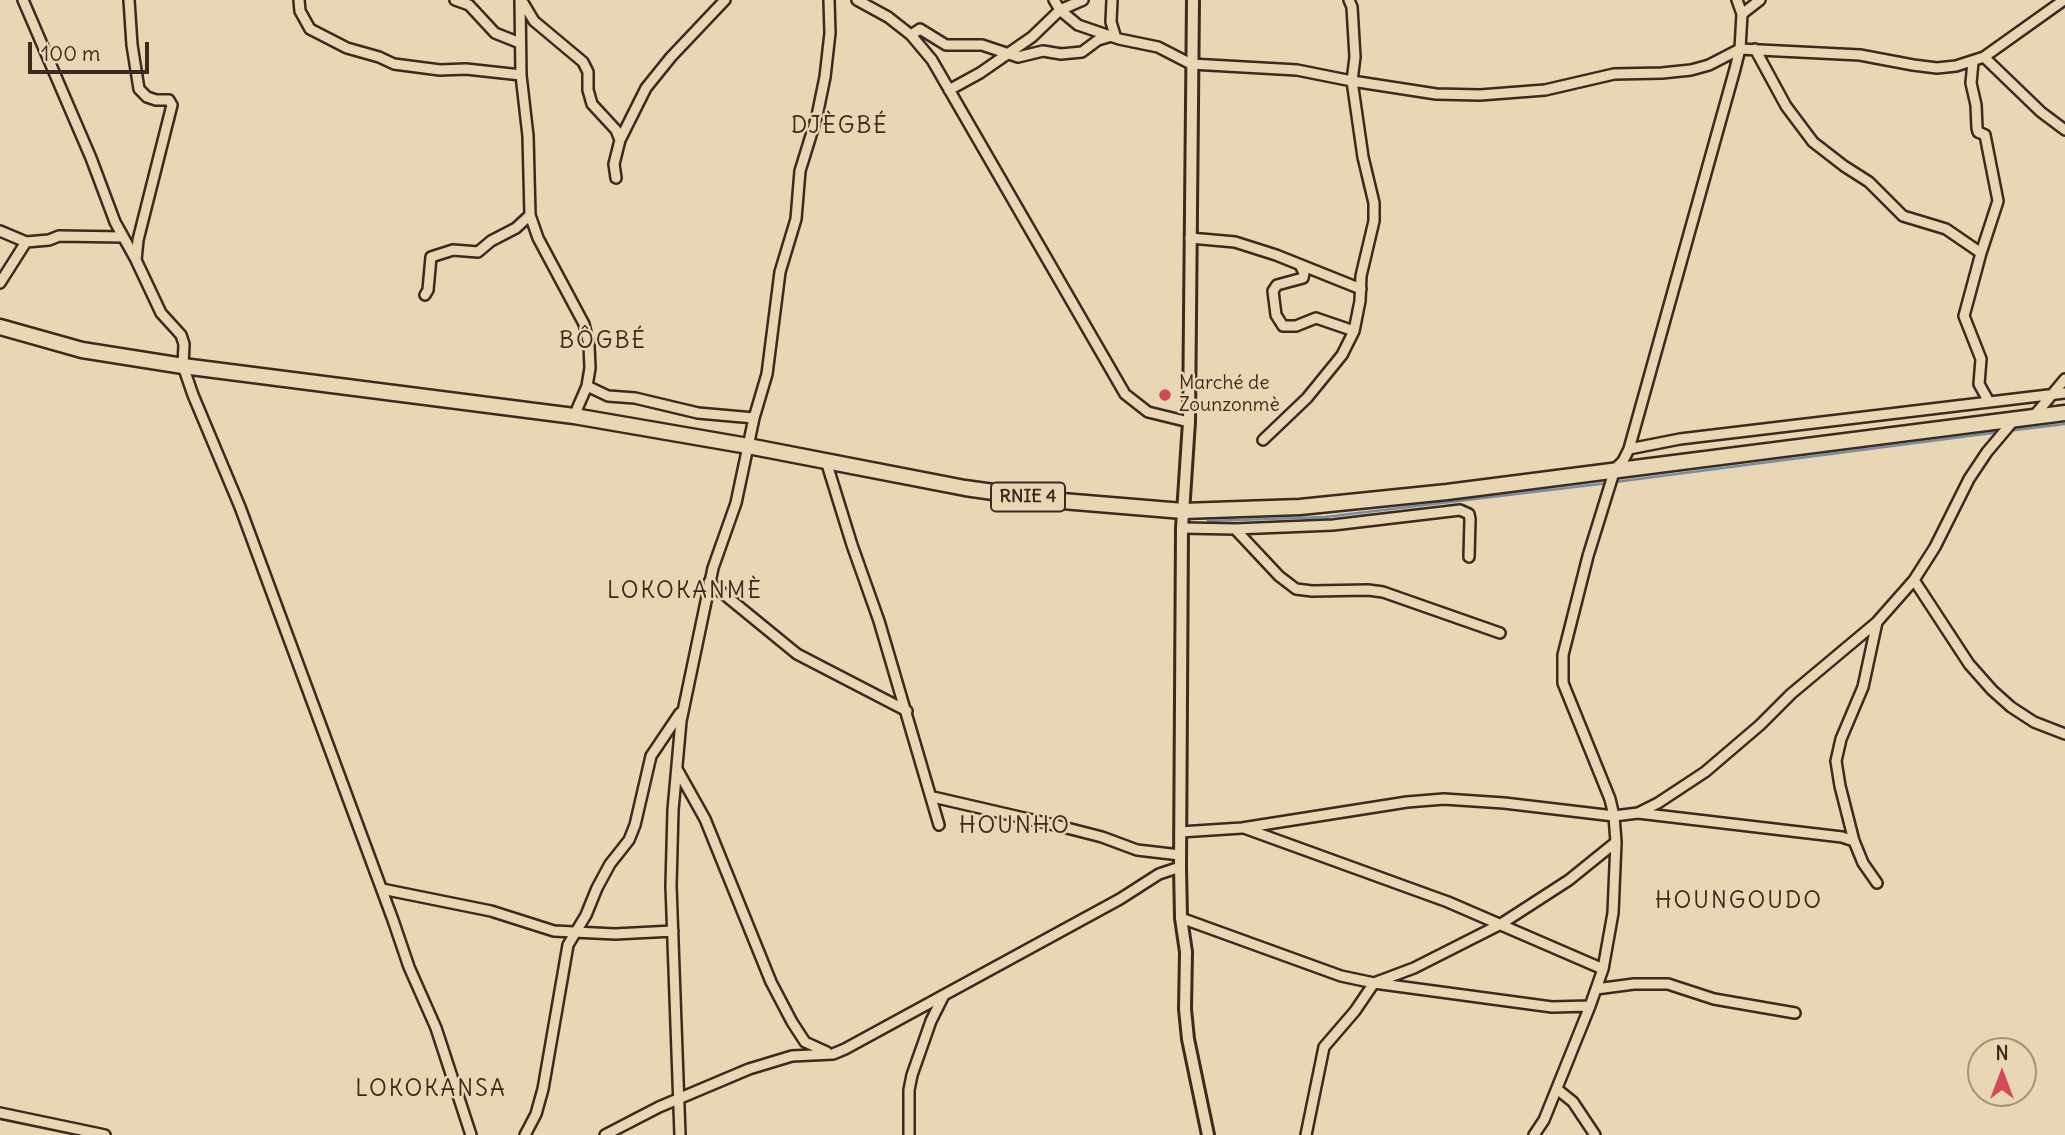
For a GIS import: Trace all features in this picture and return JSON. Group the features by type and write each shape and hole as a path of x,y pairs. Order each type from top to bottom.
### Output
{"main road":[{"name":"RNIE 4","path":"0,327 72,347 183,366 574,416 965,488 1026,497 1183,511 1332,516 1615,470 2065,413"}],"street":[{"path":"23,0 123,237 161,313 181,335 184,344 183,366 240,507 409,967 441,1040 471,1135"},
{"path":"129,0 139,89 147,97 169,100 172,105 138,240 136,260"},
{"path":"299,0 300,12 310,29 347,48 394,64 440,71 466,69 521,75"},
{"path":"455,0 469,5 495,33 520,43"},
{"path":"521,0 521,75 528,136 530,215 538,238 584,324 587,335 590,368 587,386 574,416"},
{"path":"521,0 534,21 583,62 588,72 588,90 592,104 616,130 620,140"},
{"path":"616,178 614,164 620,140 646,88 671,57 725,0"},
{"path":"680,1135 673,931 673,810 683,709 709,582 736,503 754,418 767,374 780,272 796,219 800,171 817,116 825,77 830,33 829,0"},
{"path":"857,0 888,17 911,35 932,60 1125,394 1148,412 1189,422"},
{"path":"1054,0 1060,10 1078,25 1110,36 1158,47 1191,64 1297,70 1436,94 1545,90 1614,74 1662,74 1691,70 1709,65 1740,49 1860,55 1937,68 1973,62 1984,57 2064,0"},
{"path":"949,90 980,73 1005,53 1032,37 1060,10 1083,0"},
{"path":"911,35 920,29 946,45 982,45 1018,57 1043,51 1061,54 1082,52 1098,40 1115,35 1111,22 1112,0"},
{"path":"1193,0 1189,422 1182,527 1180,861 1188,1039 1208,1135"},
{"path":"1263,440 1307,398 1342,355 1354,331 1364,259 1371,241 1374,203 1363,157 1352,81 1355,57 1352,7 1349,0"},
{"path":"1534,1135 1544,1120 1590,1006 1602,969 1613,913 1616,842 1614,816 1610,799 1573,710 1562,674 1563,655 1588,556 1615,470 1629,449 1740,49 1742,14 1737,0"},
{"path":"1742,14 1760,0"},
{"path":"1032,37 1043,51"},
{"path":"1755,49 1765,72 1786,106 1813,142 1869,182 1903,216 1946,229 1981,253"},
{"path":"1984,57 2041,112 2065,130"},
{"path":"1973,62 1971,83 1977,128 1978,132 1985,135 1998,201 1964,316 1980,359 1979,384 1989,402"},
{"path":"425,295 428,290 431,257 453,250 478,253 491,241 516,228 530,215"},
{"path":"0,231 26,242 59,236 123,237"},
{"path":"1190,238 1235,242 1276,255 1361,289"},
{"path":"0,284 26,242"},
{"path":"1301,267 1303,278 1277,285 1273,292 1276,315 1283,327 1296,326 1316,318 1354,331"},
{"path":"2034,416 2065,379"},
{"path":"587,386 608,396 635,398 698,413 754,418"},
{"path":"1629,449 1680,439 2065,393"},
{"path":"1638,813 1705,772 1760,725 1791,694 1877,622 1914,580 1935,547 1969,479 1987,452 2015,419"},
{"path":"826,461 907,711 939,825"},
{"path":"1182,527 1235,529 1332,516 1460,510 1469,514 1471,519 1469,557"},
{"path":"1235,529 1296,589 1383,592 1500,633"},
{"path":"1914,580 1969,664 1992,690 2034,722 2065,733"},
{"path":"709,582 797,654 907,711"},
{"path":"1877,622 1863,687 1841,739 1836,761 1854,841 1863,863 1877,883"},
{"path":"525,1135 536,1114 543,1089 568,945 586,915 610,864 629,840 651,756 683,709"},
{"path":"677,769 705,819 771,982 800,1037 810,1045 833,1054"},
{"path":"933,797 1076,830 1180,861"},
{"path":"1180,832 1242,828 1407,802 1444,799 1614,816 1638,813 1854,841"},
{"path":"1242,828 1448,902 1602,969"},
{"path":"1306,1135 1324,1047 1355,1011 1374,982 1414,968 1501,924 1569,880 1616,842"},
{"path":"605,1135 678,1099 750,1069 785,1058 833,1054 943,997 1120,899 1180,861"},
{"path":"382,889 492,911 531,926 573,934 673,931"},
{"path":"1181,918 1341,976 1552,1007 1590,1006"},
{"path":"1596,989 1634,984 1668,984 1714,999 1795,1013"},
{"path":"909,1135 909,1090 912,1075 931,1021 943,997"},
{"path":"1557,1089 1573,1102 1588,1130 1595,1135"},
{"path":"0,1113 106,1135"}],"waterway":[{"path":"2007,431 2065,424"},
{"path":"1615,482 2000,432"},
{"path":"1208,521 1325,517 1608,483"}],"place":[{"name":"Marché de Zounzonmè","path":"1165,395"}],"district":[{"name":"DJÈGBÉ","path":"840,126"},
{"name":"BÔGBÉ","path":"603,341"},
{"name":"LOKOKANMÈ","path":"685,591"},
{"name":"HOUNHO","path":"1015,826"},
{"name":"HOUNGOUDO","path":"1739,901"},
{"name":"LOKOKANSA","path":"431,1089"}]}
